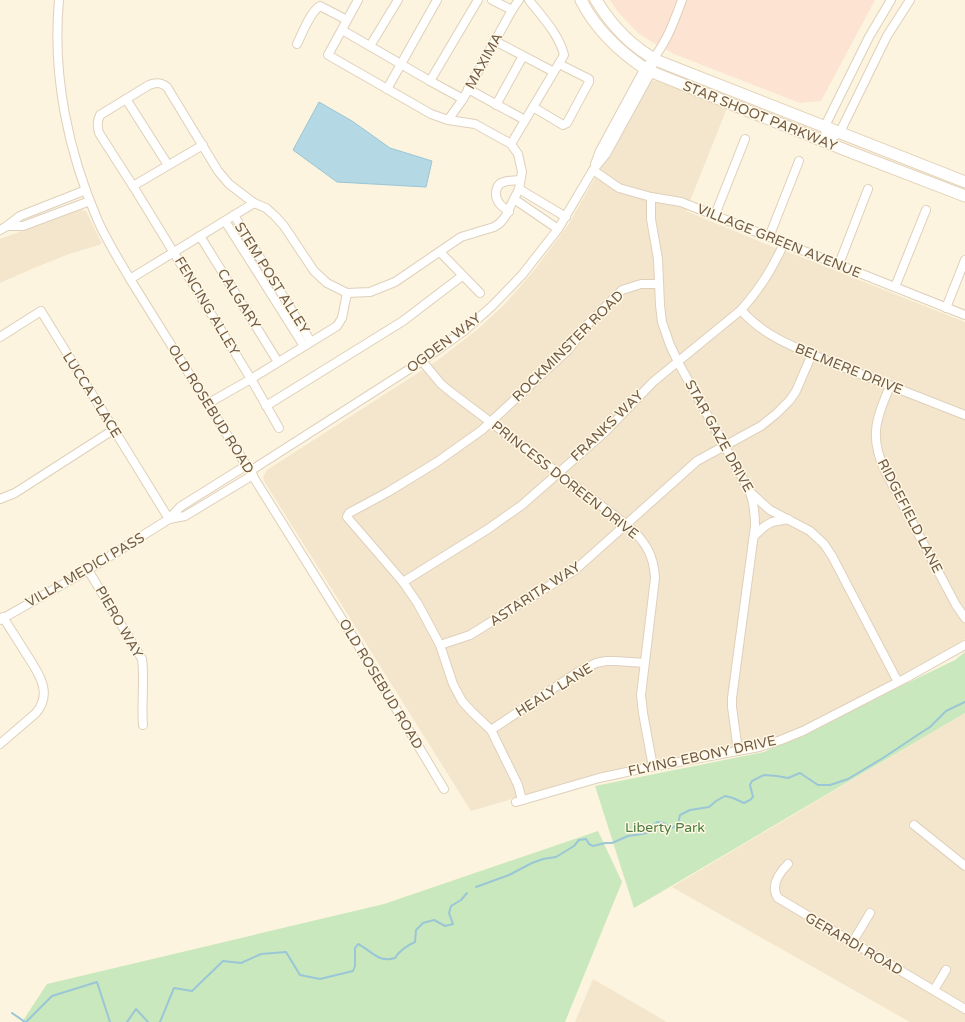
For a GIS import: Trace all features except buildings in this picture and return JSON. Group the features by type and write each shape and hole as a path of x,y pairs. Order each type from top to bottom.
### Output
{"street":[{"name":"OLD ROSEBUD ROAD","path":"59,0 57,43 60,86 66,120 86,190 98,221 111,248 355,640 444,789"},
{"path":"133,186 203,145 218,171 228,184 254,203 266,208 284,226 314,271 327,283 347,293 370,292 395,282 461,236 494,227 508,212 519,185 522,172 520,160 515,148 511,144 475,124 448,120 431,114 328,55 358,0"},
{"path":"370,46 398,0"},
{"path":"387,89 436,0"},
{"path":"430,81 478,0"},
{"path":"492,0 512,10"},
{"name":"MAXIMA","path":"448,120 463,99 519,0"},
{"path":"511,144 564,55 562,45 529,0"},
{"name":"STAR SHOOT PARKWAY","path":"581,0 592,19 620,51 648,70 965,196"},
{"name":"STAR SHOOT PARKWAY","path":"596,0 618,30 643,52 654,59 965,182"},
{"name":"OGDEN WAY","path":"250,470 422,361 464,331 492,306 522,275 566,217 593,170 600,151 668,35 682,0"},
{"path":"826,142 826,126 869,37 891,0"},
{"path":"826,142 840,132 887,36 910,0"},
{"path":"297,44 316,8 320,6 347,20"},
{"path":"342,30 463,99"},
{"path":"495,40 554,72"},
{"path":"496,105 523,56"},
{"path":"532,108 563,125 567,123 589,82 589,79 559,64"},
{"name":"FENCING ALLEY","path":"203,145 164,84 154,83 149,85 100,115 98,120 97,126 99,133 174,252 279,428"},
{"path":"468,89 525,120"},
{"path":"126,99 168,165"},
{"path":"715,216 745,139"},
{"path":"769,237 798,161"},
{"name":"VILLAGE GREEN AVENUE","path":"593,170 619,188 651,197 681,202 965,315"},
{"path":"508,212 499,203 496,195 499,184 504,182 519,185 566,217"},
{"path":"839,264 868,189"},
{"path":"4,228 20,216 86,190"},
{"name":"STAR GAZE DRIVE","path":"651,197 651,219 658,259 662,322 670,345 750,491 755,511 754,536 732,698 738,751"},
{"path":"4,228 23,226 90,200"},
{"path":"514,200 558,229"},
{"path":"130,279 254,203"},
{"path":"895,287 926,210"},
{"name":"STEM POST ALLEY","path":"234,215 311,342"},
{"name":"STEM POST ALLEY","path":"225,221 304,346"},
{"name":"CALGARY","path":"200,236 278,362"},
{"name":"FRANKS WAY","path":"403,582 488,530 522,505 605,432 664,372 679,362 741,310 755,294 768,275 784,243"},
{"path":"440,252 480,293"},
{"path":"946,308 965,260"},
{"path":"266,406 403,321 462,276"},
{"name":"ROCKMINSTER ROAD","path":"519,801 518,785 491,730 462,701 453,684 440,645 418,604 403,582 347,517 349,512 388,492 436,462 482,430 569,349 588,324 622,290 641,284 659,284"},
{"path":"208,404 337,326 342,318 347,293"},
{"name":"BELMERE DRIVE","path":"741,310 749,320 765,333 776,339 965,415"},
{"name":"LUCCA PLACE","path":"0,338 40,311 169,519"},
{"name":"ASTARITA WAY","path":"440,645 470,635 575,570 697,461 761,426 784,407 796,391 812,354"},
{"name":"PRINCESS DOREEN DRIVE","path":"422,361 441,384 626,525 641,538 648,549 655,570 641,695 653,767"},
{"name":"RIDGEFIELD LANE","path":"890,386 882,405 876,426 875,436 878,455 937,570 956,605 965,618"},
{"path":"0,499 15,493 113,430"},
{"name":"VILLA MEDICI PASS","path":"2,618 88,570 169,519 185,516 250,470"},
{"path":"750,491 770,510 810,530 824,544 832,556 898,682"},
{"path":"754,536 772,522 788,519"},
{"name":"PIERO WAY","path":"88,570 142,658 144,671 142,708 143,724"},
{"path":"0,744 41,708 44,700 44,690 40,674 2,618"},
{"name":"FLYING EBONY DRIVE","path":"519,801 599,778 759,747 788,737 898,682 965,645"},
{"name":"HEALY LANE","path":"491,730 578,672 596,663 611,661 644,663"},
{"path":"914,825 965,866"},
{"name":"GERARDI ROAD","path":"788,864 780,872 776,880 775,894 778,898 965,1009"},
{"path":"852,943 870,913"},
{"path":"934,990 946,970"}],"shaded area":[{"path":"610,0 875,0 821,101 800,103 674,54 638,33 618,12"},
{"path":"652,81 658,81 727,108 686,211 773,247 965,322 965,639 908,672 800,729 778,738 756,744 596,774 471,811 264,481 263,477 267,470 438,360 478,329 505,304 536,268 568,225"},
{"path":"80,210 86,211 102,244 69,254 0,283 0,239"},
{"path":"965,713 965,1022 910,1022 672,887"},
{"path":"593,979 667,1022 575,1022"}],"green space":[{"name":"Liberty Park","path":"965,652 965,713 634,908 595,786 764,752 955,660"},
{"path":"598,831 622,882 565,1022 22,1022 47,984 384,904"}],"water":[{"path":"319,102 352,121 390,148 432,161 426,187 337,182 293,150"}],"waterway":[{"path":"476,887 509,875 532,863 543,859 556,857 574,846 579,840 586,839 589,844 593,846 612,843 628,836 650,832 652,826 657,822 664,823 672,828 678,824 680,815 690,810 709,807 725,796 744,803 753,797 750,785 752,781 764,775 788,778 800,773 818,785 830,785 848,779 930,727 946,711 965,702"},
{"path":"160,1022 174,988 192,991 223,961 241,963 261,954 286,952 300,975 320,979 353,971 355,966 355,948 358,944 380,958 395,958 404,948 415,942 416,930 423,923 434,920 445,926 453,924 449,913 451,906 461,900 467,893"},
{"path":"26,1022 52,996 97,982 110,1022"},
{"path":"127,1022 136,1009 148,1022"},
{"path":"12,1013 25,1022"}]}
